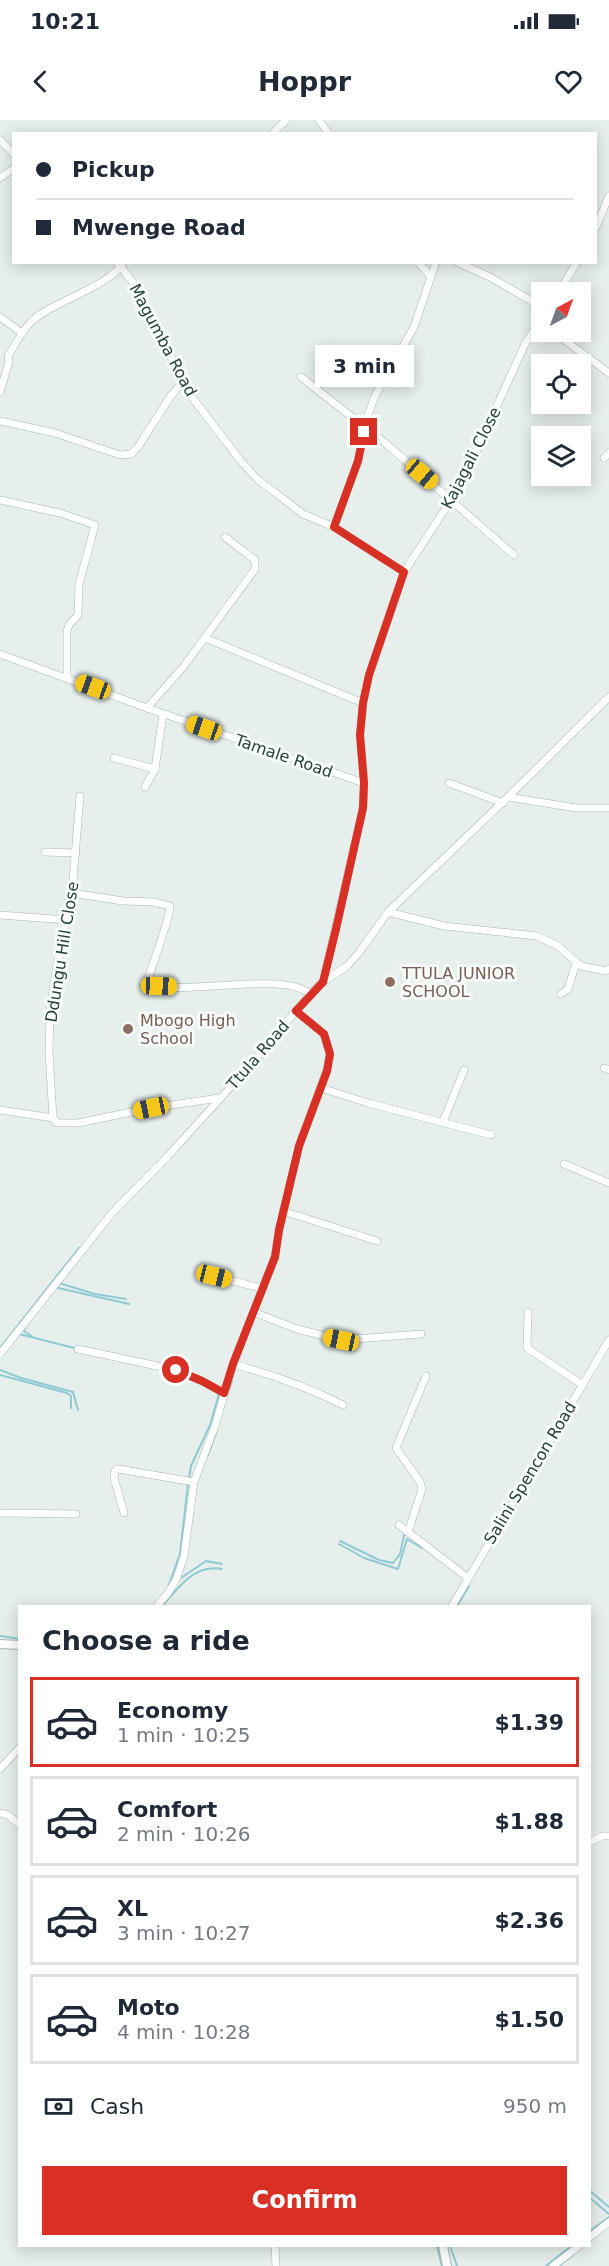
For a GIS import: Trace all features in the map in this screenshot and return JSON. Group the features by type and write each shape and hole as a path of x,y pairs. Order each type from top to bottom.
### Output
{"street":[{"path":"274,132 286,120"},
{"path":"0,140 12,152"},
{"path":"597,224 609,196"},
{"path":"0,392 9,362 8,356 32,320 98,283 120,264"},
{"name":"Magumba Road","path":"120,264 138,289 182,382 256,478 303,514 334,527 404,572"},
{"path":"420,264 431,277"},
{"path":"334,527 358,461 375,396 414,327 435,264"},
{"path":"461,264 490,277 531,301"},
{"path":"565,282 576,264"},
{"path":"0,317 22,333"},
{"name":"Kajagali Close","path":"323,982 363,808 364,783 360,735 369,675 404,572 452,500 531,335"},
{"path":"567,342 609,373"},
{"path":"301,377 452,500 514,555"},
{"path":"0,422 31,426 120,455 128,455 138,447 153,428 182,382"},
{"path":"0,500 60,513 95,525 80,584 78,615 69,625 67,678"},
{"path":"147,708 184,666 255,565 255,560 251,556 225,537"},
{"path":"205,638 363,703"},
{"name":"Tamale Road","path":"0,654 163,714 364,783"},
{"name":"Ttula Road","path":"0,1354 112,1213 168,1156 310,994 358,954 388,912 609,698"},
{"path":"145,787 155,769 163,714"},
{"path":"114,758 155,769"},
{"path":"449,783 506,800 576,808 609,808"},
{"name":"Ddungu Hill Close","path":"53,1118 49,1052 50,1011 72,893 80,796"},
{"path":"45,852 76,853"},
{"path":"72,893 170,906 170,917 160,938 148,979 150,985 290,986 301,987 310,994"},
{"path":"388,912 444,926 537,936 558,946 576,963 609,969"},
{"path":"0,915 67,920"},
{"path":"561,994 568,989 576,963"},
{"path":"158,1605 172,1586 184,1556 194,1482 215,1426 233,1364 275,1257 283,1211 299,1146 327,1071 330,1054 328,1042 319,1028 296,1011"},
{"path":"443,1122 464,1070"},
{"path":"321,1088 368,1103 491,1135"},
{"path":"0,1110 53,1118 57,1123 78,1124 151,1108 219,1098"},
{"path":"564,1164 609,1183"},
{"path":"283,1211 378,1241"},
{"path":"214,1276 264,1288"},
{"path":"254,1312 297,1329 348,1341 421,1334"},
{"path":"528,1312 527,1348 583,1385"},
{"name":"Salini Spencon Road","path":"453,1605 609,1340"},
{"path":"78,1349 176,1370 224,1393"},
{"path":"233,1364 324,1395 343,1405"},
{"path":"408,1532 422,1489 420,1482 396,1448 426,1376"},
{"path":"124,1513 114,1478 115,1471 118,1469 194,1482"},
{"path":"0,1513 76,1514"},
{"path":"399,1525 468,1578"},
{"path":"0,1644 18,1645"},
{"path":"0,1769 18,1750"},
{"path":"0,1813 8,1815 18,1823"},
{"path":"591,1842 602,1836 609,1836"},
{"path":"591,2236 609,2222"},
{"path":"275,2247 276,2266"},
{"path":"443,2247 447,2266"},
{"path":"553,2266 578,2247"}],"waterway":[{"path":"0,1348 79,1248"},
{"path":"57,1288 64,1278"},
{"path":"62,1284 95,1294 126,1299"},
{"path":"58,1288 129,1304"},
{"path":"25,1327 24,1331 33,1337"},
{"path":"19,1334 78,1349"},
{"path":"0,1370 73,1392 78,1410"},
{"path":"0,1375 67,1393 71,1396 71,1408"},
{"path":"229,1390 232,1381"},
{"path":"189,1478 191,1466 210,1425 219,1394"},
{"path":"208,1455 217,1430"},
{"path":"168,1587 180,1554 188,1484"},
{"path":"340,1541 379,1560 393,1563 400,1554 405,1531"},
{"path":"339,1544 364,1558 398,1569 407,1539 422,1548"},
{"path":"178,1580 206,1561 222,1564"},
{"path":"163,1605 181,1585 195,1574 212,1568 222,1569"},
{"path":"458,1605 469,1586"},
{"path":"0,1636 18,1639"},
{"path":"591,2192 609,2207"},
{"path":"591,2199 609,2214"},
{"path":"591,2230 609,2217"},
{"path":"437,2247 442,2266"},
{"path":"450,2247 457,2266"},
{"path":"546,2266 570,2247"},
{"path":"559,2266 573,2255"}],"place":[{"name":"TTULA JUNIOR SCHOOL","path":"390,982"},
{"name":"Mbogo High School","path":"128,1029"}],"route":[{"path":"176,1370 224,1393 275,1257 293,1166 327,1071 330,1054 324,1034 296,1011 323,982 363,808 364,783 360,735 363,703 383,630 404,572 334,527 358,461 364,432"}]}
